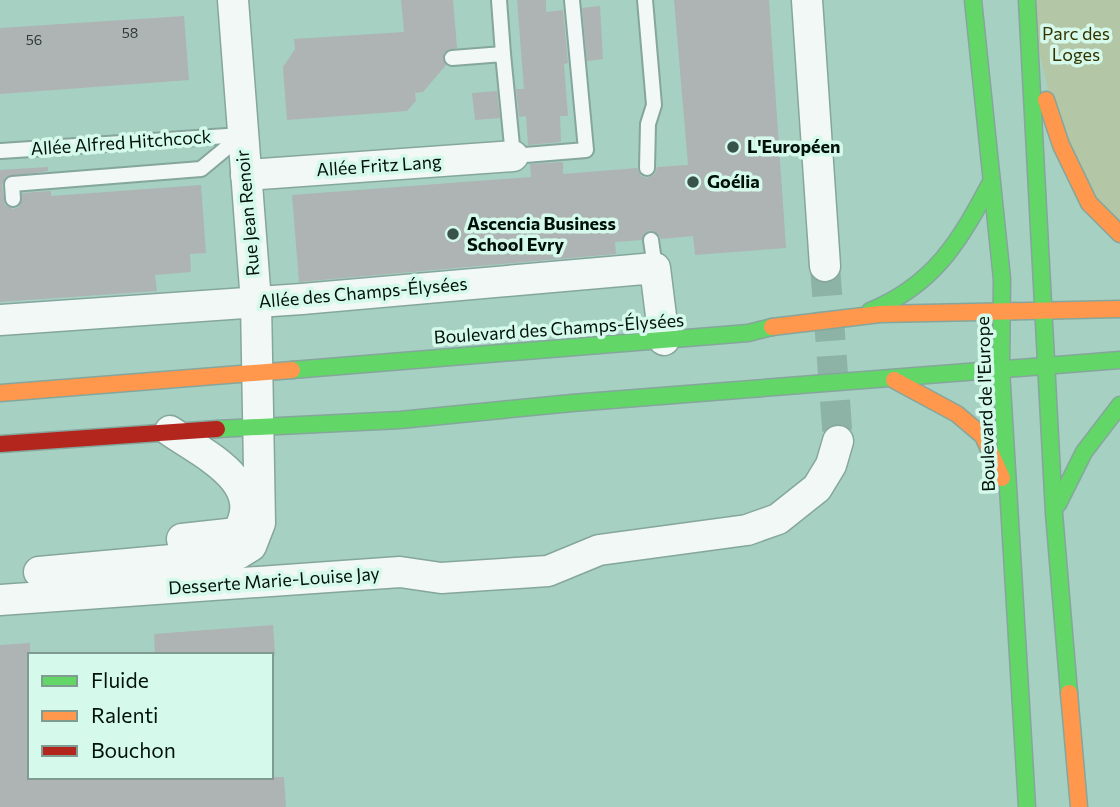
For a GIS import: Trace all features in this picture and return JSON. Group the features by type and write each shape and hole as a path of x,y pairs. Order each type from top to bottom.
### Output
{"main road":[{"name":"Boulevard de l'Europe","path":"973,0 1002,279 1001,369 1027,807"},
{"path":"1027,0 1046,314 1054,513 1079,807"},
{"path":"1031,50 1061,145 1089,203 1120,234"},
{"path":"845,319 888,305 907,295 943,265 961,240 991,182"},
{"name":"Boulevard des Champs-Élysées","path":"0,393 748,333 786,323 957,312 1046,314 1120,309"},
{"path":"0,444 170,431 400,420 572,403 894,380 1120,360"},
{"path":"894,380 957,414 983,436 1009,494"},
{"path":"1054,513 1075,463 1097,429 1120,405"}],"street":[{"name":"Rue Jean Renoir","path":"39,572 238,554 251,546 260,523 256,302 233,0"},
{"path":"807,0 825,266"},
{"name":"Allée Fritz Lang","path":"246,175 513,156"},
{"name":"Allée des Champs-Élysées","path":"0,320 256,302 653,254 664,340"},
{"path":"3,599 39,572 49,559 72,548 237,533 246,519 243,488 226,470 170,431"},
{"name":"Desserte Marie-Louise Jay","path":"3,599 400,572 441,578 548,571 599,550 747,530 778,519 817,488 831,465 838,441"}],"lane":[{"path":"499,0 513,156 586,150 572,0"},
{"path":"645,0 654,105 648,124 647,167"},
{"path":"452,58 503,54"},
{"name":"Allée Alfred Hitchcock","path":"1,151 242,135"},
{"path":"13,199 12,184 201,169 242,135"}],"green space":[{"name":"Parc des Loges","path":"1027,0 1120,0 1120,234 1061,145"}],"building":[{"path":"401,0 453,0 457,48 444,53 446,65 423,92 415,93 416,101 407,111 287,120 283,67 295,49 294,39 404,32"},
{"path":"517,0 546,0 546,12 563,10 568,63 564,64 568,116 560,116 561,142 528,145 526,116 519,117 516,89 524,89"},
{"name":"L'Européen","path":"674,0 769,0 786,248 695,255 693,236 661,239 650,230 642,240 615,242 616,254 299,282 292,195 531,177 530,164 563,162 563,174 637,168 641,176 647,178 655,174 657,167 688,165"},
{"path":"600,6 603,59 587,61 582,8"},
{"path":"184,16 189,80 0,94 0,28"},
{"path":"497,91 500,118 475,120 472,93"},
{"path":"48,167 48,171 6,177 2,185 5,205 13,209 19,207 22,193 51,191 51,196 201,185 206,253 190,254 191,272 155,275 157,291 0,302 0,170"},
{"path":"273,625 275,655 155,653 154,634"},
{"path":"30,643 28,779 284,777 286,807 0,807 0,645"}],"tunnel":[{"path":"825,266 838,441"}],"traffic: fast":[{"path":"973,0 1002,279 1001,369 1027,807"},
{"path":"1027,0 1054,513 1069,693"},
{"path":"870,311 912,288 943,259 968,223 991,182"},
{"path":"292,370 748,333 772,327"},
{"path":"217,429 400,420 572,403 1120,360"},
{"path":"1058,504 1084,452 1120,405"}],"traffic: slow":[{"path":"1046,100 1061,145 1089,203 1120,234"},
{"path":"772,327 880,314 1120,309"},
{"path":"0,393 292,370"},
{"path":"894,380 957,414 983,436 1002,478"},
{"path":"1069,693 1079,807"}],"traffic: jam":[{"path":"0,444 217,429"}],"place":[{"name":"L'Européen","path":"733,147"},
{"name":"Goélia","path":"693,182"},
{"name":"Ascencia Business School Evry","path":"453,234"}]}
